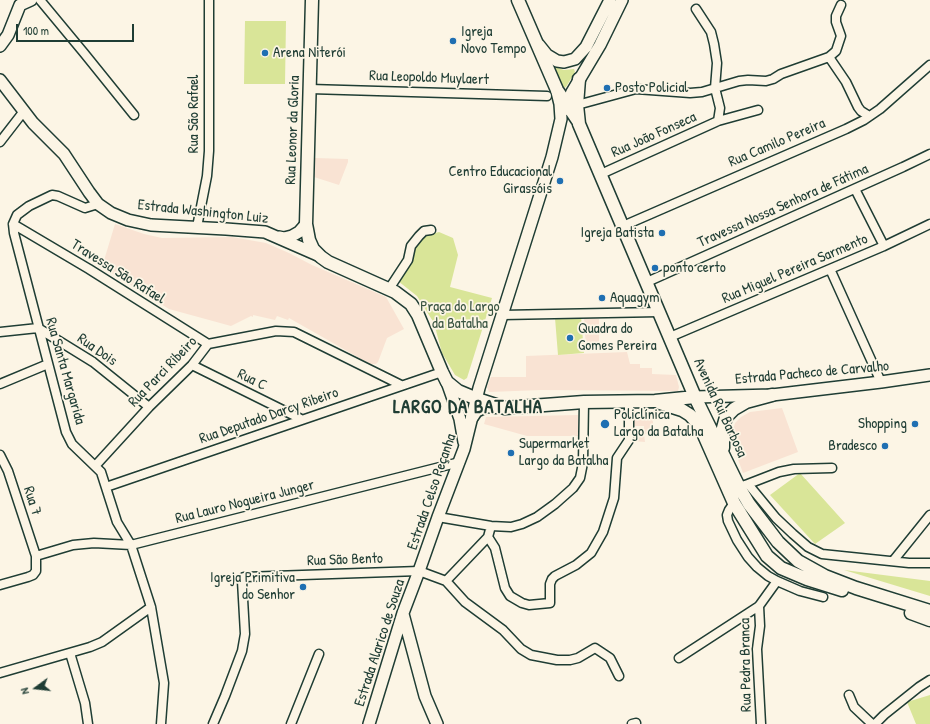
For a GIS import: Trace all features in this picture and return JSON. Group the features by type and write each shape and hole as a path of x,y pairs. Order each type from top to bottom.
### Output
{"main road":[{"path":"0,46 8,35 19,3 31,0"},
{"name":"Rua Leonor da Gloria","path":"312,0 306,224 309,240 313,249 321,256"},
{"name":"Avenida Rui Barbosa","path":"518,0 535,40 552,93 571,104 695,397 722,452 743,486 760,521 778,542 798,561 825,576 856,588 930,611"},
{"path":"535,40 552,59 564,62 575,59 586,48 610,0"},
{"path":"559,126 577,92 579,79 600,45 622,0"},
{"name":"Estrada Washington Luiz","path":"0,80 33,123 50,138 64,154 98,204 111,213 128,220 151,225 251,230 265,232 284,238 299,232 306,224"},
{"path":"552,93 560,104 561,111 559,126"},
{"name":"Estrada Celso Peçanha","path":"419,571 438,517 460,462 502,315 552,157 559,126"},
{"name":"Estrada Washington Luiz","path":"276,236 306,251 321,256 328,262 389,289 403,297 411,304 418,314 445,377 460,419 464,449"},
{"name":"Estrada Pacheco de Carvalho","path":"695,397 772,395 930,375"},
{"path":"445,377 458,391 505,408"},
{"path":"722,452 723,428 726,417 734,409 746,402 772,395"},
{"path":"472,417 476,411 488,406 505,408 584,402 655,401 695,397"},
{"name":"Avenida Rui Barbosa","path":"655,401 682,410 690,415 700,426 734,503 767,556 781,568 807,579 930,620"},
{"name":"Estrada Alarico de Souza","path":"369,724 403,613 419,571"},
{"path":"403,613 425,696 437,724"}],"street":[{"path":"40,0 134,115"},
{"name":"Rua São Rafael","path":"197,228 207,176 209,151 209,0"},
{"path":"841,5 836,19 841,39 836,51 829,57 846,82 858,107 869,116"},
{"name":"Rua João Fonseca","path":"696,9 711,32 714,44 716,63 715,88 720,108 718,121"},
{"name":"Rua João Fonseca","path":"571,104 636,89 690,93 702,92 739,81 766,81 829,57"},
{"name":"Rua Camilo Pereira","path":"623,226 846,129 880,109 930,65"},
{"name":"Rua Leopoldo Muylaert","path":"310,89 552,93"},
{"name":"Rua João Fonseca","path":"601,174 718,121 758,110"},
{"path":"0,142 24,111"},
{"name":"Travessa Nossa Senhora de Fátima","path":"647,282 930,154"},
{"path":"855,189 884,246"},
{"path":"13,224 17,215 29,206 52,195 58,196 85,208 98,204"},
{"name":"Rua Santa Margarida","path":"13,224 38,328 66,432 72,444 101,472 117,522 131,545 151,607 164,683 161,724"},
{"name":"Travessa São Rafael","path":"13,224 89,269 208,344"},
{"name":"Rua Miguel Pereira Sarmento","path":"670,337 884,246 930,224"},
{"path":"389,289 408,260 411,246 424,231 431,230"},
{"path":"830,269 881,382"},
{"path":"502,315 660,312"},
{"path":"0,332 38,328"},
{"name":"Rua Dois","path":"38,328 93,362 148,407"},
{"name":"Rua Parci Ribeiro","path":"96,466 148,407 192,365 208,344 276,331 294,332 401,386"},
{"path":"0,384 48,364"},
{"name":"Rua C","path":"192,365 301,419"},
{"name":"Rua Deputado Darcy Ribeiro","path":"106,487 401,386 445,377"},
{"path":"438,517 506,527 522,524 537,517 555,504 573,488 580,478 583,463 584,402"},
{"path":"488,538 495,548 505,588 510,596 529,605 550,603 550,584 552,579 555,576 576,566 590,553 603,532 614,498 618,458 629,440 629,402"},
{"name":"Rua 7","path":"0,456 8,471 36,556"},
{"name":"Rua Lauro Nogueira Junger","path":"36,556 73,545 94,542 131,545 460,462"},
{"path":"832,468 794,469 779,472 743,486 812,550 827,556 908,563 930,563"},
{"path":"734,503 728,510 727,515 737,540 748,557 757,567 777,581 800,591 823,597"},
{"path":"893,561 929,518"},
{"path":"491,526 488,538 446,581 465,602 503,630 521,650 557,660 570,660 578,658 594,648 610,658 619,676"},
{"path":"0,585 33,574 36,571 36,556"},
{"name":"Rua São Bento","path":"213,724 242,651 245,634 243,578 419,571 446,581"},
{"path":"679,658 759,606 777,581"},
{"name":"Rua Pedra Branca","path":"759,606 760,626 757,649 761,724"},
{"path":"0,673 70,653 102,642 151,607"},
{"path":"70,653 85,703 88,724"},
{"path":"291,724 320,654"},
{"path":"849,695 854,707 874,724 919,687 930,680"}],"shaded area":[{"path":"315,158 348,159 339,185 314,177"},
{"path":"115,224 144,234 162,238 232,237 266,243 386,297 404,329 387,338 378,362 376,364 370,364 289,318 288,320 277,316 275,320 253,315 253,317 251,316 231,326 169,309 102,267"},
{"path":"584,318 599,319 599,351 586,349"},
{"path":"627,352 630,364 640,364 640,368 652,368 652,374 676,375 679,387 678,391 541,390 489,392 487,387 491,377 526,377 526,356"},
{"path":"782,408 798,452 743,473 733,446 732,434 735,423 741,417 750,412"},
{"path":"632,411 652,411 654,434 644,434 644,426 632,426"},
{"path":"578,415 578,436 527,436 484,424 486,417"},
{"path":"632,434 644,434 645,442 631,441"}],"green space":[{"name":"Arena Niterói","path":"245,21 286,21 285,84 244,84"},
{"path":"555,67 564,70 574,69 575,72 566,87 563,88 554,70"},
{"name":"Praça do Largo da Batalha","path":"439,232 453,238 458,255 450,287 492,298 467,378 464,380 455,375 442,353 434,323 417,296 398,281 414,247 424,236"},
{"name":"Quadra do Gomes Pereira","path":"581,316 584,353 558,355 555,318"},
{"path":"800,473 845,523 815,544 770,495"},
{"path":"844,570 930,581 930,596"},
{"path":"930,695 930,724 916,724 907,702"}],"place":[{"name":"Igreja Novo Tempo","path":"453,41"},
{"name":"Arena Niterói","path":"265,53"},
{"name":"Posto Policial","path":"607,88"},
{"name":"Centro Educacional Girassóis","path":"560,181"},
{"name":"Igreja Batista","path":"662,233"},
{"name":"ponto certo","path":"655,268"},
{"name":"Aquagym","path":"602,298"},
{"name":"Quadra do Gomes Pereira","path":"570,338"},
{"name":"Policlínica Largo da Batalha","path":"605,424"},
{"name":"Shopping","path":"915,424"},
{"name":"Bradesco","path":"885,446"},
{"name":"Supermarket Largo da Batalha","path":"511,453"},
{"name":"Igreja Primitiva do Senhor","path":"303,587"}],"district":[{"name":"LARGO DA BATALHA","path":"468,408"}]}
